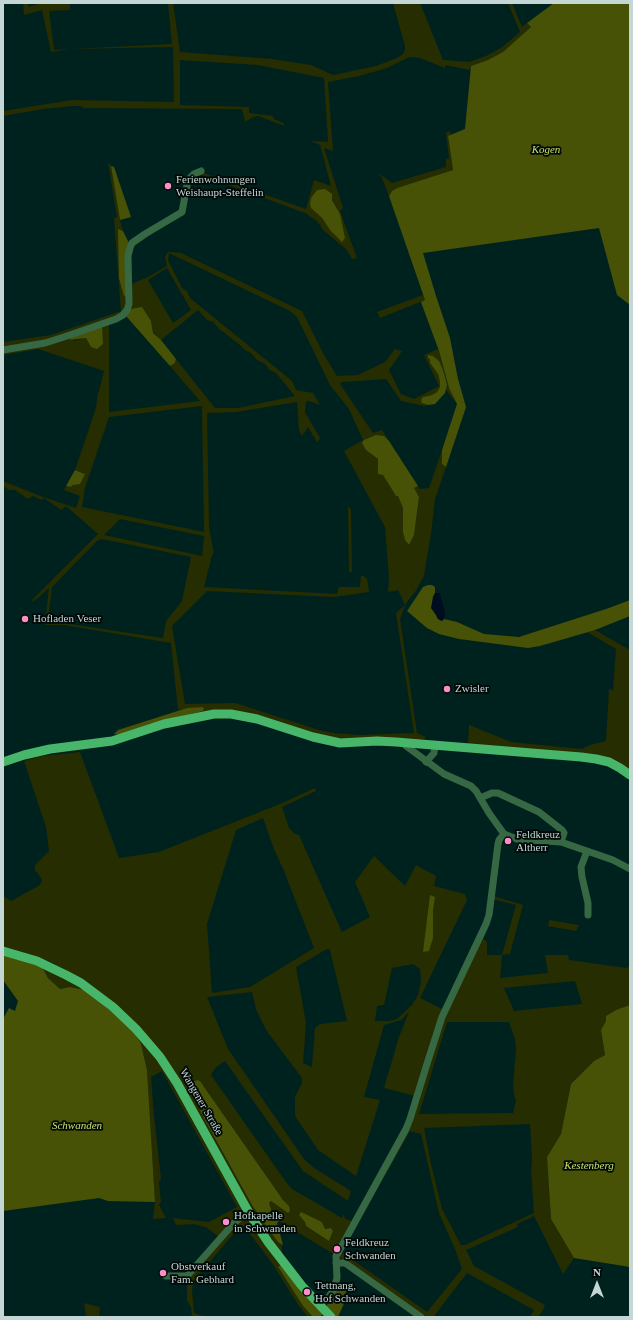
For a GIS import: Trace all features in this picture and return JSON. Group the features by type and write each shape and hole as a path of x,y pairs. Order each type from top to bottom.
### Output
{"main road":[{"path":"3,762 50,748 112,741 170,723 223,714 247,716 313,737 331,741 349,743 377,741 596,759 609,762 630,774"},
{"name":"Wangener Straße","path":"3,951 37,961 66,975 94,992 113,1006 132,1024 148,1042 174,1078 249,1213 284,1264 331,1317"}],"street":[{"path":"3,350 45,343 116,319 123,315 127,310 128,304 128,256 132,243 182,212 188,180 194,174 201,171"},
{"path":"405,743 406,746 426,762 447,775 471,786 476,791 504,834 523,840 561,842 613,860 630,868"},
{"path":"426,762 434,753 435,745"},
{"path":"480,798 492,793 498,793 539,812 562,830 564,833 561,842"},
{"path":"319,1305 328,1298 334,1290 337,1278 336,1263 338,1253 407,1127 442,1017 489,915 498,844 504,834"},
{"path":"587,851 581,867 588,903 588,915"},
{"path":"166,1276 186,1276 234,1223 249,1213"},
{"path":"336,1263 345,1263 421,1317"}],"green space":[{"path":"23,3 28,3 29,7 40,3 70,3 70,10 49,11 54,50 70,49 51,52 42,10 24,15"},
{"path":"168,3 173,3 180,52 272,59 311,65 333,75 376,66 397,58 403,54 405,46 393,3 420,3 443,60 469,62 486,56 501,48 520,32 508,3 512,3 522,27 527,23 531,27 503,52 488,60 471,66 470,70 445,65 445,68 420,58 409,57 387,68 359,76 328,82 333,151 324,148 343,208 340,211 357,258 352,259 347,250 323,230 317,221 305,213 199,174 201,172 306,209 314,180 331,186 320,145 311,141 328,142 324,78 258,65 180,60 180,105 249,107 249,113 273,116 274,119 283,123 285,126 258,116 245,122 242,109 84,108 80,106 73,106 43,109 3,116 3,111 72,100 174,102 173,47 70,49 172,44","holes":["315,194 332,199 340,214 330,230 310,204 311,198"]},
{"name":"Kogen","path":"554,3 630,3 630,305 617,295 599,228 423,253 450,338 458,379 466,407 446,467 442,464 442,450 457,404 449,388 439,351 421,302 425,300 389,196 392,191 397,188 453,170 448,136 465,129 471,66 488,60 503,52 531,27 527,23"},
{"path":"450,131 451,135 448,137 453,170 397,188 392,191 389,196 382,178 378,173 392,183 446,167 446,159 449,158 446,133"},
{"path":"108,162 111,166 123,231 118,230 128,295 127,305 120,314 46,340 3,348 3,342 51,335 121,311 114,218 117,217"},
{"path":"111,166 114,167 131,217 120,220"},
{"path":"325,189 332,194 332,200 340,214 345,238 342,242 330,230 322,218 311,208 311,198 317,190"},
{"path":"118,229 123,231 129,243 128,295 124,296 119,278"},
{"path":"168,252 181,253 302,311 324,355 337,376 358,375 385,362 395,349 402,351 389,370 401,394 414,399 439,386 424,355 438,349 449,388 457,404 446,390 447,385 430,359 430,363 438,374 440,387 437,392 432,395 423,397 422,403 428,405 425,406 401,401 386,379 342,382 340,384 373,433 382,430 389,441 384,436 366,450 378,459 383,475 396,496 398,495 403,508 403,532 405,540 409,545 414,535 419,497 413,488 418,486 420,489 429,488 442,450 442,464 446,467 435,499 424,576 415,592 406,603 400,619 417,733 426,737 424,739 349,740 328,737 258,716 159,722 203,711 204,709 188,708 178,710 171,643 64,625 45,625 49,588 33,602 32,600 98,534 66,506 61,510 44,498 42,500 33,496 28,499 15,490 9,490 3,486 3,481 76,508 80,496 64,490 66,486 70,487 84,473 75,470 96,408 104,371 38,349 3,355 3,352 71,337 74,341 86,338 91,347 102,326 109,323 109,412 200,401 170,366 175,363 176,359 215,408 238,408 295,396 276,373 270,370 264,363 257,360 251,353 220,330 213,322 207,320 198,310 161,340 153,332 151,321 130,309 129,285 148,277 167,266 165,257","holes":["169,253 290,311 297,317 330,385 349,409 363,440 344,451 385,527 389,578 388,592 398,590 405,605 396,613 414,733 360,735 333,733 319,730 235,703 185,704 172,626 207,591 334,597 369,592 367,578 361,575 360,587 339,587 337,594 204,587 214,552 209,526 207,413 236,412 297,402 299,430 302,436 308,427 317,442 320,438 305,412 306,401 320,405 313,393 296,390 292,381 190,298 187,291 182,288 168,260","167,268 191,310 173,323 148,280","202,406 204,532 82,507 85,488 109,417","120,519 204,536 202,556 104,535","102,539 191,557 182,601 166,621 163,638 49,621 52,587 97,541"]},
{"path":"423,295 425,300 380,318 377,312"},
{"path":"142,307 151,321 153,333 161,340 176,359 175,363 170,366 126,316 130,309"},
{"path":"102,326 103,344 97,349 91,347 86,338 70,340 71,337"},
{"path":"428,355 433,356 439,361 447,385 445,393 435,404 428,405 422,403 421,400 423,397 437,392 440,387 440,382 438,374 430,363"},
{"path":"376,435 384,436 389,441 418,486 414,488 419,497 414,535 409,545 405,540 403,532 403,508 398,496 396,496 383,475 378,474 378,459 366,450 362,443 364,440"},
{"path":"75,470 85,474 80,484 70,487 66,486"},
{"path":"348,506 351,509 352,572 349,572"},
{"path":"428,585 435,587 433,597 434,611 438,619 442,621 444,619 457,622 484,634 519,637 630,600 630,616 595,630 528,648 459,639 439,634 427,628 407,611 423,587"},
{"path":"595,630 630,650 630,771 625,767 468,746 469,725 511,742 582,749 590,745 606,741 609,689 613,690 616,649 587,632"},
{"path":"203,707 203,711 159,722 119,735 114,734 118,730 187,708"},
{"path":"80,752 119,858 159,852 280,804 315,788 316,791 282,807 289,828 295,834 299,835 342,932 370,917 355,882 374,856 405,886 416,865 436,876 434,886 465,894 467,900 420,998 444,1010 415,1096 384,1088 399,1037 409,1012 401,1020 384,1025 364,1097 380,1100 356,1176 318,1150 295,1116 295,1097 302,1083 302,1078 266,1030 256,1009 252,992 207,997 228,1049 304,1159 314,1168 351,1191 348,1201 303,1171 225,1061 216,1067 211,1075 292,1189 342,1218 344,1214 345,1219 352,1221 335,1253 332,1253 279,1221 278,1216 272,1212 269,1203 271,1201 288,1213 289,1206 283,1200 200,1081 192,1089 196,1096 201,1113 252,1205 282,1245 282,1256 258,1221 176,1074 79,978 49,961 3,947 3,896 11,901 40,885 42,880 35,871 35,865 49,851 46,827 24,761 42,756","holes":["263,818 314,948 250,987 212,993 207,924 236,830","327,949 330,950 347,1021 320,1024 315,1028 312,1067 303,1063 306,1023 296,967","413,964 420,969 421,981 418,995 412,1005 397,1019 390,1021 375,1021 377,1006 384,1005 392,968","320,1221 325,1229 331,1228 333,1231 329,1241 306,1226 305,1222"]},
{"path":"430,895 435,897 433,910 433,938 429,951 423,952"},
{"path":"493,896 523,905 510,954 502,955 516,905 492,899"},
{"path":"549,920 579,925 576,931 548,926"},
{"path":"482,937 487,942 487,955 502,955 500,978 548,973 545,955 568,955 569,960 626,968 630,966 630,1005 606,1021 601,1030 605,1055 594,1061 571,1084 561,1134 547,1157 551,1219 574,1258 563,1274 534,1216 517,1224 518,1227 466,1250 474,1266 545,1305 543,1310 538,1317 530,1317 534,1310 467,1273 434,1316 435,1317 424,1317 339,1257 340,1251 427,1312 462,1269 439,1213 421,1134 410,1131 388,1170 386,1169 409,1125 439,1029","holes":["575,981 582,1004 514,1011 504,988","447,1022 509,1022 515,1039 516,1049 513,1085 516,1101 513,1113 419,1114","530,1124 534,1213 465,1245 461,1245 442,1209 424,1128"]},
{"name":"Schwanden","path":"3,954 42,967 48,978 60,989 70,987 85,990 132,1028 141,1044 147,1070 155,1202 108,1201 99,1198 3,1211 3,1019 9,1008 15,1011 18,1001 3,980"},
{"path":"42,967 85,990 70,987 60,989 48,978"},
{"name":"Kestenberg","path":"630,1005 630,1267 574,1258 551,1219 547,1157 561,1134 571,1084 594,1061 605,1055 601,1030 606,1021 606,1016 616,1010"},
{"path":"132,1028 165,1069 245,1209 220,1238 206,1227 193,1224 176,1225 173,1218 209,1222 237,1207 162,1071 151,1077 161,1179 159,1182 161,1202 159,1205 166,1218 153,1219 155,1202 147,1070 141,1044"},
{"path":"197,1080 200,1081 283,1200 289,1206 290,1211 288,1213 271,1201 269,1203 272,1212 278,1215 279,1221 277,1223 283,1245 279,1243 252,1205 201,1113 190,1084"},
{"path":"301,1212 322,1222 325,1229 331,1228 333,1231 329,1241 306,1226 305,1222 299,1215"},
{"path":"248,1219 281,1265 278,1268 303,1306 313,1317 308,1317 299,1306 272,1263 244,1226 241,1225 196,1278 192,1290 194,1313 206,1317 192,1317 191,1307 187,1301 187,1283 189,1282 189,1276 238,1221"},
{"path":"281,1265 323,1314 320,1317 313,1317 303,1306 278,1267"},
{"path":"341,1284 346,1289 346,1299 338,1317 336,1317 327,1308 327,1305 337,1286 341,1288"},
{"path":"84,1303 100,1307 99,1317 86,1317"}],"water":[{"path":"435,593 440,593 445,614 442,621 438,619 431,608"}],"place":[{"name":"Ferienwohnungen Weishaupt-Steffelin","path":"168,186"},
{"name":"Hofladen Veser","path":"25,619"},
{"name":"Zwisler","path":"447,689"},
{"name":"Feldkreuz Altherr","path":"508,841"},
{"name":"Hofkapelle in Schwanden","path":"226,1222"},
{"name":"Feldkreuz Schwanden","path":"337,1249"},
{"name":"Obstverkauf Fam. Gebhard","path":"163,1273"},
{"name":"Tettnang, Hof Schwanden","path":"307,1292"}]}
